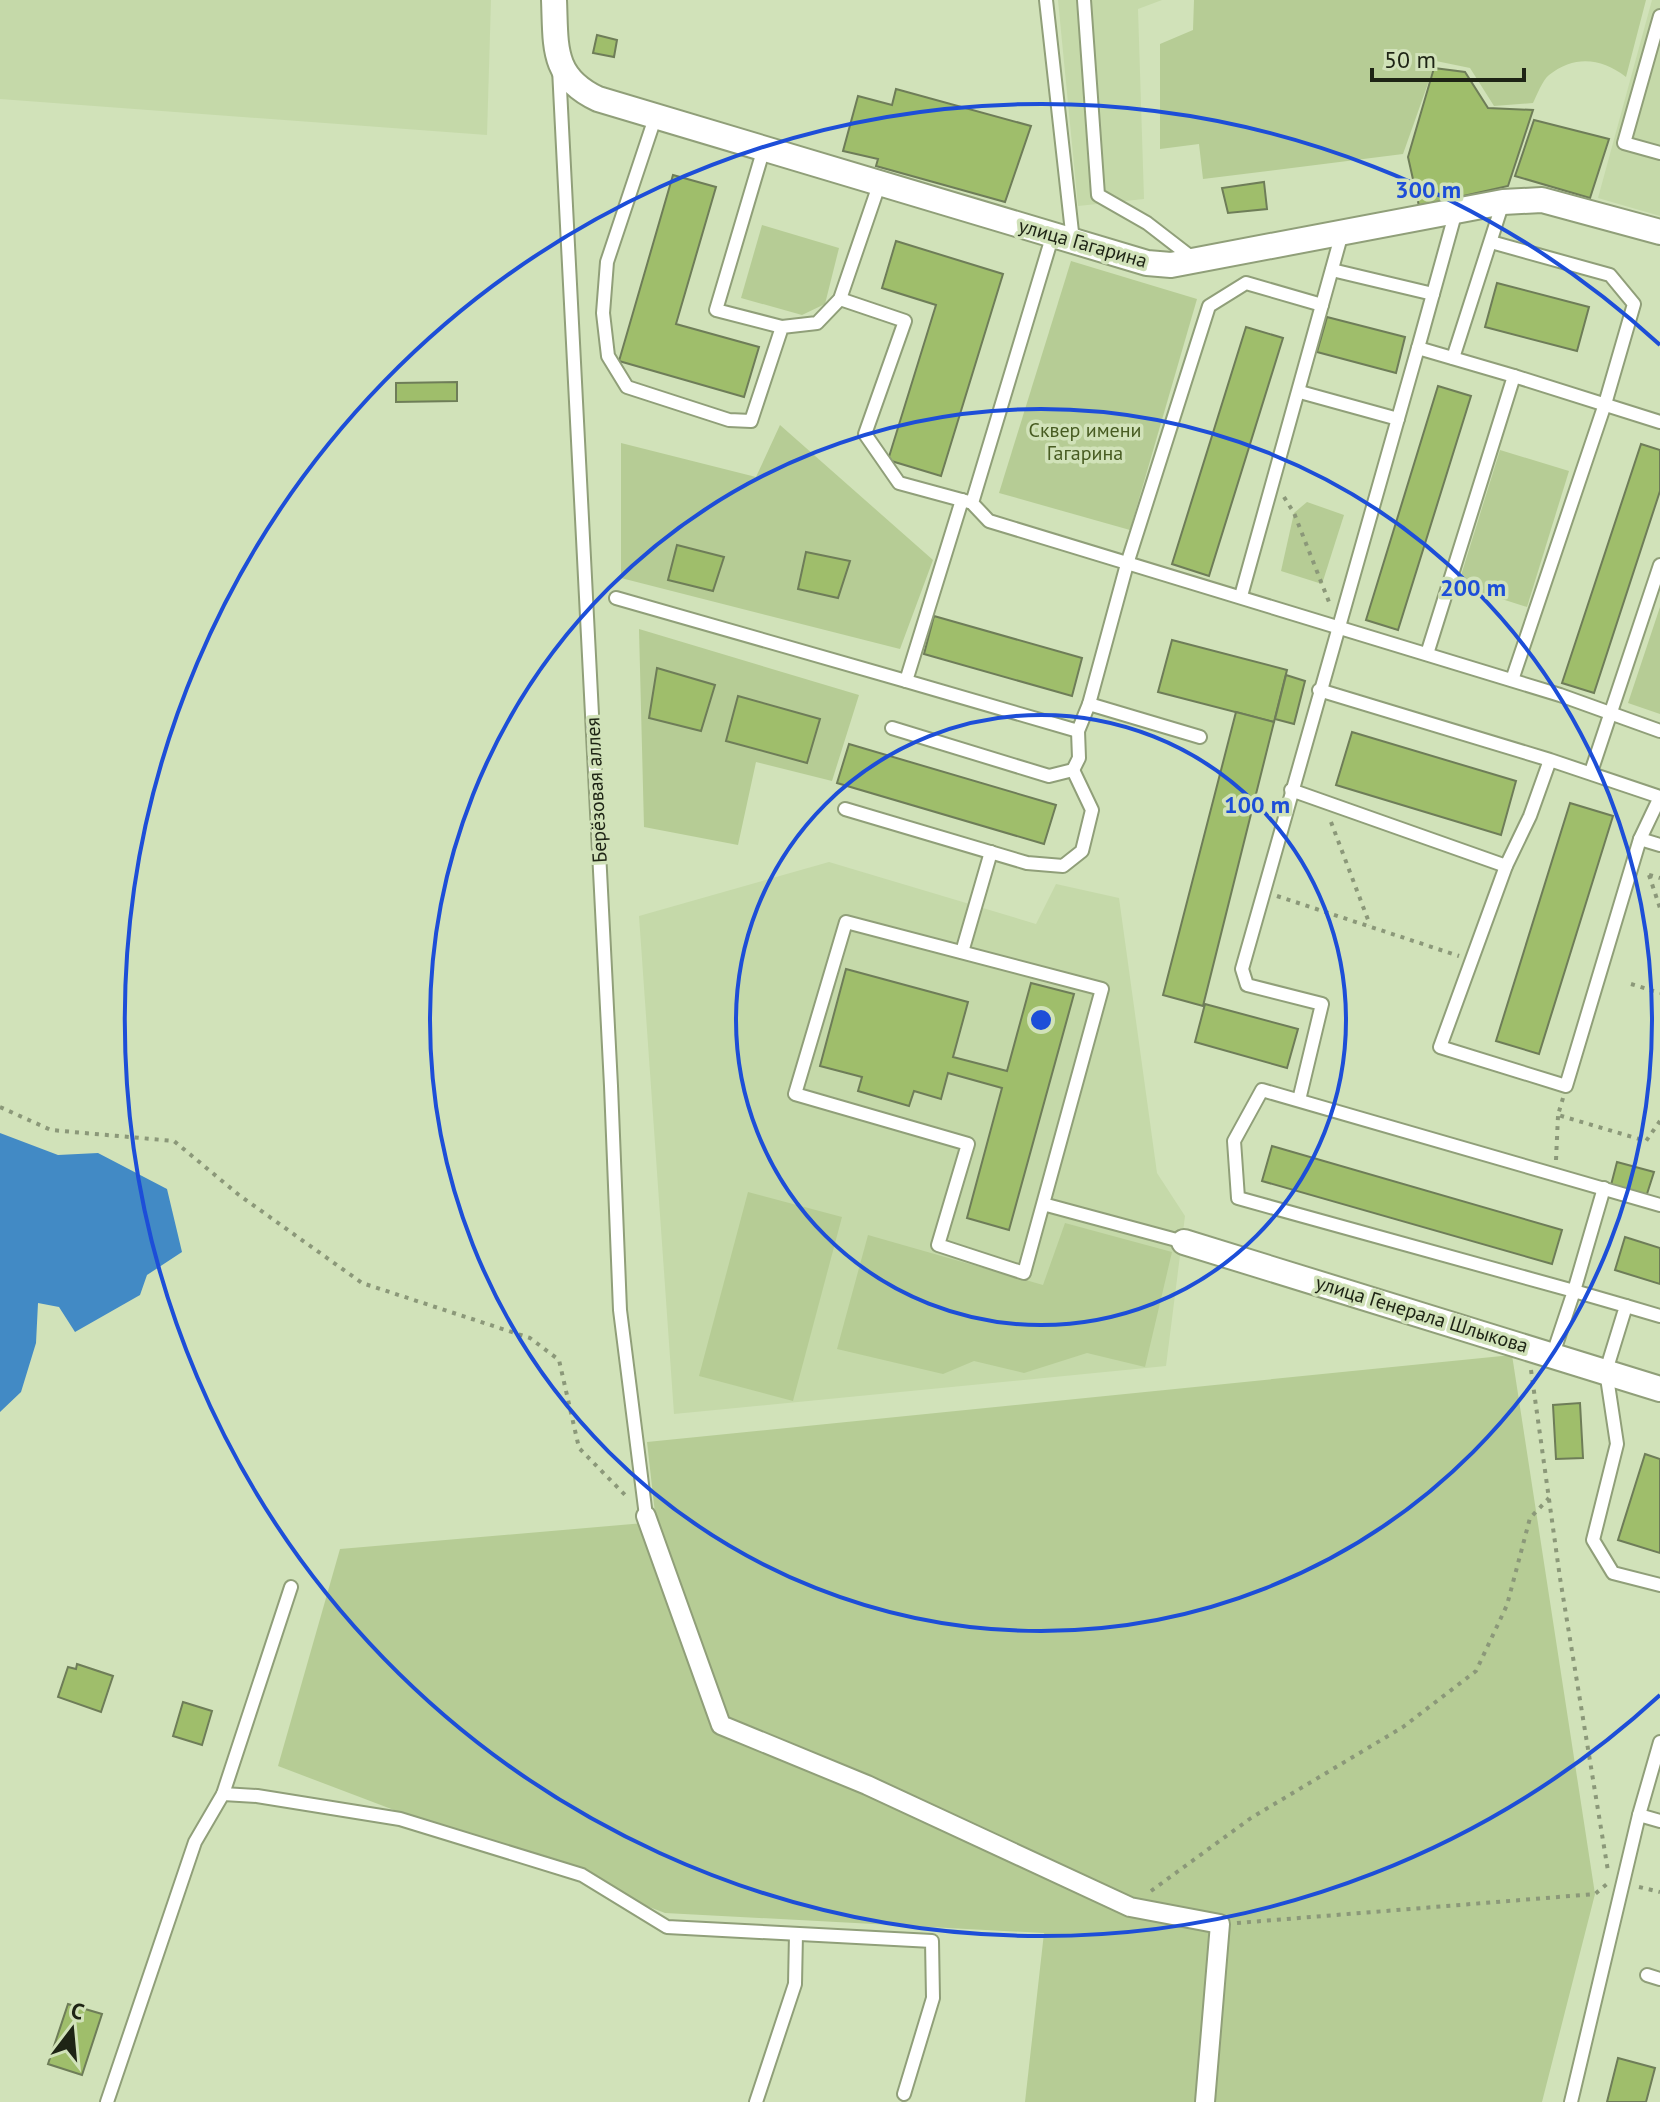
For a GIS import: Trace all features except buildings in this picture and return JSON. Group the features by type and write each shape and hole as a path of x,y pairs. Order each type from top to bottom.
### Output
{"street":[{"path":"554,0 559,62"},
{"name":"улица Гагарина","path":"559,62 567,79 581,91 598,99 1147,263 1171,265 1503,202 1542,200 1660,232"},
{"name":"улица Генерала Шлыкова","path":"1184,1242 1660,1389"},
{"path":"646,1516 721,1725 867,1785 1130,1907 1220,1924 1205,2102"}],"lane":[{"path":"906,681 1063,238 1046,0"},
{"path":"1084,0 1098,195 1147,223 1195,260"},
{"path":"1660,16 1624,143 1660,153"},
{"name":"Берёзовая аллея","path":"559,62 620,1310 646,1516"},
{"path":"656,115 607,262 603,313 608,356 627,387 729,420 751,421 782,327"},
{"path":"764,148 716,310 782,327 817,323 840,299 879,185"},
{"path":"1453,358 1503,202"},
{"path":"1299,1100 1322,1004 1247,985 1242,969 1456,211"},
{"path":"1241,596 1342,232"},
{"path":"1491,242 1610,275 1634,304 1605,404 1512,680"},
{"path":"1332,270 1433,294"},
{"path":"892,728 1049,776 1073,770 1079,758 1078,731 1089,704 1127,564 1209,306 1246,283 1322,305"},
{"path":"840,299 905,321 865,434 899,483 967,502 989,521 1512,680 1660,731"},
{"path":"1418,348 1660,422"},
{"path":"1427,654 1514,376"},
{"path":"1300,392 1398,419"},
{"path":"1591,772 1660,565"},
{"path":"616,598 1078,731"},
{"path":"1319,690 1591,772 1660,797 1640,839 1566,1086 1440,1047 1506,866 1530,816 1550,760"},
{"path":"1089,704 1200,737"},
{"path":"845,809 1027,863 1063,866 1082,851 1092,810 1073,770"},
{"path":"1291,790 1506,866"},
{"path":"1640,839 1660,845"},
{"path":"962,952 991,852"},
{"path":"846,922 1102,989 1043,1204 1024,1273 938,1245 968,1144 795,1094 846,922"},
{"path":"1660,1205 1262,1090 1234,1141 1238,1198 1660,1316"},
{"path":"1543,1351 1574,1291 1604,1188"},
{"path":"1043,1204 1184,1242"},
{"path":"1626,1306 1606,1371 1617,1444 1593,1540 1613,1573 1660,1585"},
{"path":"107,2102 195,1842 223,1794 291,1587"},
{"path":"1571,2102 1639,1815 1660,1742"},
{"path":"223,1794 257,1796 400,1819 582,1875 667,1927 932,1941 933,1998 904,2094"},
{"path":"1639,1815 1660,1821"},
{"path":"756,2102 795,1984 796,1934"},
{"path":"1647,1975 1660,1979"}],"path":[{"path":"1273,481 1294,513 1339,627"},
{"path":"1323,801 1370,925"},
{"path":"1660,878 1649,875 1660,908"},
{"path":"1264,891 1470,960"},
{"path":"1631,984 1660,993"},
{"path":"1555,1174 1558,1115 1566,1086"},
{"path":"0,1107 51,1130 174,1141 239,1195 362,1283 530,1338 559,1360 579,1448 646,1516"},
{"path":"1558,1115 1646,1141 1660,1121"},
{"path":"1220,1924 1595,1894 1610,1882 1531,1377 1543,1351"},
{"path":"1130,1907 1251,1818 1403,1727 1476,1671 1507,1605 1530,1518 1549,1498"}],"shaded area":[{"path":"0,0 491,0 487,135 0,99"},
{"path":"1058,0 1162,0 1138,9 1144,199 1078,206"},
{"path":"1652,0 1660,0 1660,216 1598,198"},
{"path":"829,862 1036,924 1056,884 1119,898 1157,1173 1185,1216 1166,1366 674,1414 639,916"}],"green space":[{"path":"1194,0 1646,0 1626,77 1598,63 1568,64 1549,75 1533,103 1494,106 1470,68 1436,61 1403,154 1203,179 1199,144 1160,149 1160,44 1193,30"},
{"path":"762,225 839,248 825,304 802,315 741,298"},
{"name":"Сквер имени Гагарина","path":"1071,261 1197,299 1130,530 999,493"},
{"path":"780,425 933,560 900,649 621,578 621,443 756,477"},
{"path":"1500,450 1569,471 1527,607 1458,585"},
{"path":"1307,502 1344,515 1322,584 1281,571 1294,513"},
{"path":"1660,607 1660,714 1628,703"},
{"path":"639,629 859,695 832,781 756,762 738,845 644,827"},
{"path":"748,1192 842,1217 793,1401 699,1376"},
{"path":"1065,1223 1172,1252 1145,1367 1087,1353 1024,1373 974,1361 943,1374 837,1349 868,1235 1043,1285"},
{"path":"1512,1355 1595,1894 1542,2102 1025,2102 1044,1933 665,1913 278,1766 340,1549 656,1522 647,1442"}],"water":[{"path":"0,1133 58,1155 98,1153 167,1189 182,1252 147,1275 140,1295 75,1332 59,1307 38,1303 36,1343 21,1392 0,1412"}]}
